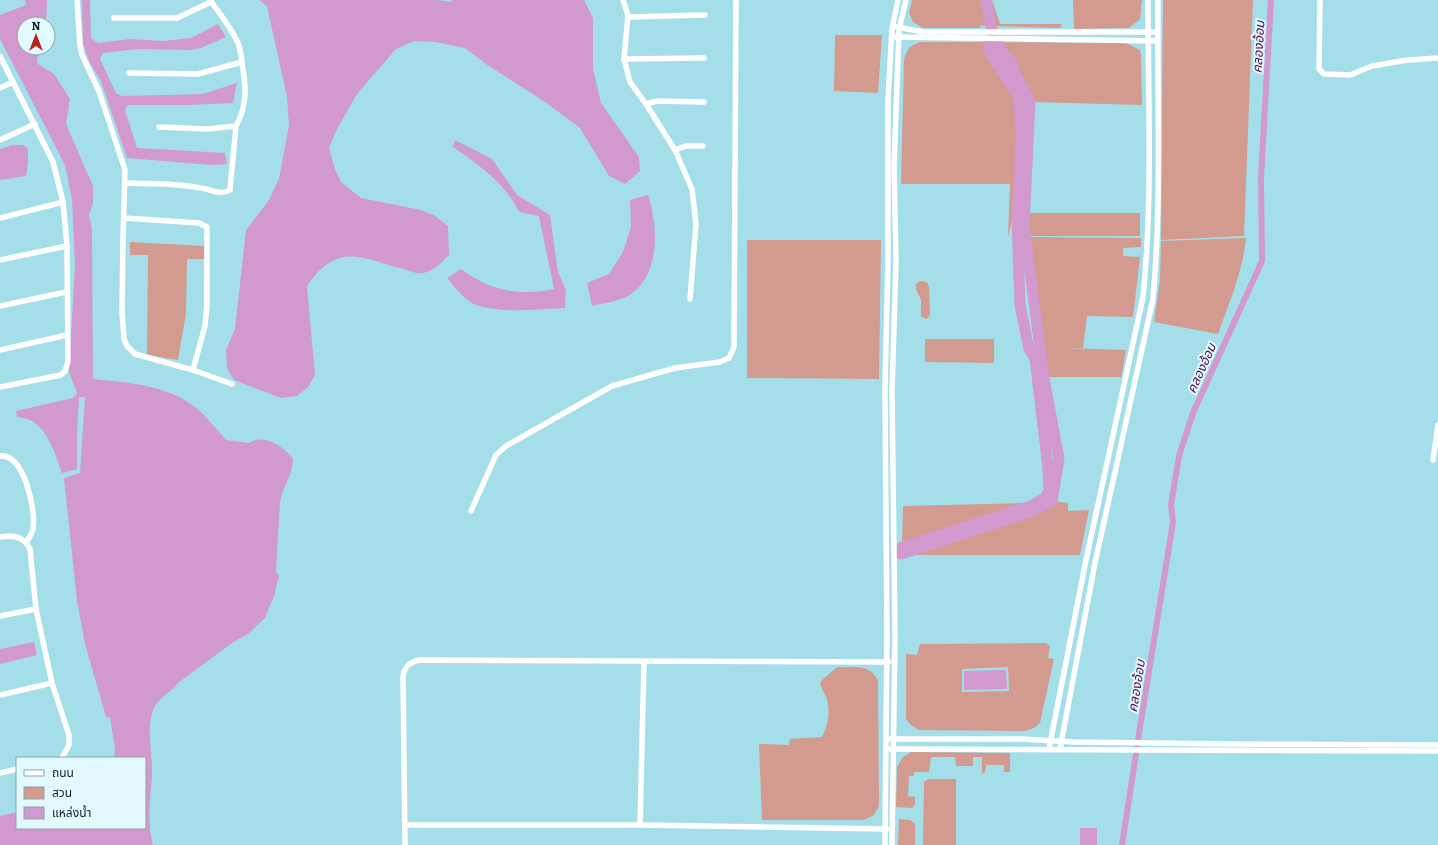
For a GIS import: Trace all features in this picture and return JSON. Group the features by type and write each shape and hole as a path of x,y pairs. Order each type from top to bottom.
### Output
{"street":[{"path":"77,0 82,55 100,91 125,170 122,312 126,346 135,354 193,370 232,384"},
{"path":"623,0 628,17 624,59 630,82 646,104 675,150 692,189 696,224 690,299"},
{"path":"471,511 496,455 506,446 612,386 675,368 720,362 729,358 734,347 736,0"},
{"path":"885,845 887,662 885,391 888,261 888,100 892,26 898,0"},
{"path":"892,845 894,662 892,391 896,261 894,166 899,38 906,0"},
{"path":"1049,749 1086,560 1143,297 1148,224 1148,0"},
{"path":"1060,750 1095,563 1153,299 1157,258 1158,216 1158,0"},
{"path":"1320,0 1319,69 1324,74 1350,75 1372,66 1408,60 1438,58"},
{"path":"114,18 177,18 211,1 236,39 241,52 246,88 241,117 236,126 231,186 227,192 217,192 191,186 125,183"},
{"path":"628,17 705,15"},
{"path":"892,26 923,32 986,35"},
{"path":"891,37 1158,32"},
{"path":"1004,35 1158,41"},
{"path":"0,56 53,162 63,202 66,246 68,362 65,371 61,374 0,388"},
{"path":"624,59 704,58"},
{"path":"130,73 198,74 242,62"},
{"path":"0,88 13,82"},
{"path":"646,104 657,101 704,102"},
{"path":"0,140 35,124"},
{"path":"159,127 208,129 236,126"},
{"path":"675,150 686,146 703,146"},
{"path":"0,218 63,202"},
{"path":"124,218 199,223 207,228 207,304 205,326 193,370"},
{"path":"0,260 66,246"},
{"path":"0,306 66,292"},
{"path":"0,350 67,335"},
{"path":"1433,460 1438,425"},
{"path":"0,456 5,455 13,460 20,469 34,509 33,530 26,542"},
{"path":"0,537 17,536 26,542 30,549 36,609 52,683 69,736 69,745 63,757"},
{"path":"0,616 36,609"},
{"path":"405,845 403,780 403,676 406,666 411,662 419,660 894,662"},
{"path":"640,825 644,662"},
{"path":"0,695 52,683"},
{"path":"886,739 1061,740 1110,743 1438,745"},
{"path":"886,749 1438,751"},
{"path":"0,773 16,769"},
{"path":"405,825 640,825 893,829"}],"green space":[{"path":"912,0 980,0 987,25 980,26 980,28 923,28 913,22 909,13"},
{"path":"989,0 992,0 1000,24 1062,24 1060,28 995,26"},
{"path":"1073,0 1142,0 1140,19 1129,28 1074,29"},
{"path":"1163,0 1253,0 1244,236 1161,240"},
{"path":"835,35 882,35 878,93 834,91"},
{"path":"920,42 989,42 990,53 1019,98 1017,218 1012,221 1008,237 1010,184 901,184 904,61 909,49 913,45"},
{"path":"1000,42 1126,43 1140,50 1142,105 1033,102 1008,60 998,47"},
{"path":"1027,213 1140,213 1140,236 1027,236"},
{"path":"1027,237 1141,238 1141,247 1123,248 1123,256 1140,257 1133,317 1087,316 1083,348 1066,348 1126,350 1121,377 1045,377"},
{"path":"1246,238 1239,275 1218,334 1154,322 1160,280 1161,241"},
{"path":"747,240 881,240 879,379 747,378"},
{"path":"130,242 205,246 204,259 187,259 186,314 178,360 147,355 148,255 130,255"},
{"path":"920,281 927,282 929,287 930,315 927,319 921,317 921,300 916,289 916,284"},
{"path":"925,339 994,339 994,363 925,362"},
{"path":"1049,491 1045,498 1033,506 902,545 903,506 1026,503 1041,499"},
{"path":"1052,501 1068,503 1068,511 1089,510 1080,555 903,555 1031,512"},
{"path":"1046,643 1050,646 1048,658 1054,659 1040,723 1034,728 1025,731 918,730 906,719 906,654 917,655 920,644","holes":["1008,667 1009,691 962,692 962,669"]},
{"path":"837,667 855,667 865,669 870,671 878,680 879,806 874,815 864,820 762,820 759,744 789,745 790,739 822,737 826,728 829,712 828,702 820,682"},
{"path":"911,752 1010,753 1010,772 1004,772 1004,765 986,765 985,773 982,773 982,757 973,757 973,766 956,766 955,757 931,757 929,772 914,772 914,776 909,776 908,796 915,797 915,804 912,808 896,807 897,767 903,757"},
{"path":"928,779 956,779 956,845 923,845 924,782"},
{"path":"899,819 910,820 915,824 915,845 898,845"}],"water":[{"path":"25,0 47,0 46,16 16,16 16,56 38,56 37,58 38,64 54,74 70,99 66,124 93,186 93,203 89,215 92,230 93,379 137,384 165,391 191,404 203,414 226,440 249,443 255,440 267,441 279,446 293,459 293,465 280,503 276,571 279,576 274,596 265,618 248,634 232,643 178,683 172,690 161,698 153,710 150,726 152,777 150,828 153,845 0,845 0,816 16,812 16,829 146,829 146,757 114,757 115,749 110,717 106,717 85,644 77,601 64,478 80,473 85,397 79,397 77,469 62,473 50,443 42,429 30,420 17,417 16,411 73,398 77,393 69,372 75,265 72,200 65,165 0,39 0,15 26,5"},
{"path":"82,0 90,0 91,38 98,43 130,39 163,41 191,38 218,24 226,37 201,48 190,50 138,49 103,53 100,59 116,93 122,96 203,94 237,83 233,103 128,105 125,110 137,148 225,153 227,164 211,165 127,158 101,81 89,61 83,43"},
{"path":"259,0 437,0 451,2 452,0 584,0 593,18 593,69 601,103 639,157 640,171 625,184 609,176 580,128 545,102 486,64 465,48 435,42 414,41 396,49 357,94 337,129 329,148 335,169 341,182 361,198 421,210 435,216 448,226 449,255 434,269 420,273 351,256 340,258 330,263 319,272 307,286 315,375 308,387 297,396 281,398 234,380 227,368 226,350 235,329 246,230 269,200 279,179 289,125 287,97 267,6"},
{"path":"980,0 988,0 995,27 986,27 986,17"},
{"path":"455,140 492,159 517,195 550,215 558,272 566,290 565,308 509,310 487,308 476,305 468,300 447,278 461,269 483,282 505,290 529,292 554,289 539,216 519,212 507,192 490,175 453,147"},
{"path":"12,145 23,145 28,149 26,176 0,180 0,149"},
{"path":"648,195 654,221 655,234 652,262 647,274 640,286 630,295 592,306 587,283 609,274 623,252 631,227 630,200"},
{"path":"34,642 37,655 0,664 0,649"},
{"path":"1006,670 1007,689 964,690 964,671"},
{"path":"1080,828 1097,828 1097,845 1080,845"}],"waterway":[{"path":"986,0 996,54 1023,99 1017,221 1020,305 1029,349 1035,358 1048,468 1049,491 1045,498 1031,506 902,547 901,554 1033,511 1052,501 1059,459 1044,378 1024,226 1030,101 1015,73 1012,63 997,46 999,43 989,42 990,53 1019,98 1021,137"},
{"name":"คลองอ้อม","path":"1137,746 1173,522 1171,505 1179,456 1193,413 1262,261 1261,177 1271,0"},
{"name":"คลองอ้อม","path":"1122,845 1136,754"}]}
